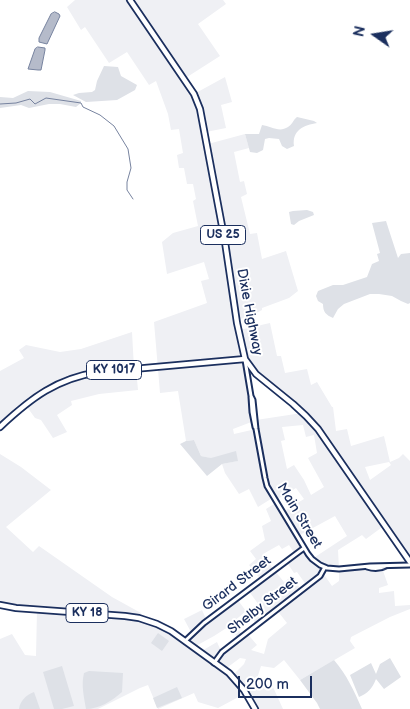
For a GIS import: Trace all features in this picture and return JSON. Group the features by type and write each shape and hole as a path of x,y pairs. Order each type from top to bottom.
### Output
{"main road":[{"name":"Dixie Highway","path":"130,0 194,94 200,109 245,360 256,374 306,416 318,429 410,563"},
{"name":"KY 1017","path":"0,427 38,394 58,384 87,374 245,360"},
{"name":"KY 18","path":"0,604 16,608 132,616 157,624 185,641 236,681 244,690 255,709"}],"street":[{"name":"Main Street","path":"245,360 254,426 267,486 312,559 325,567 341,569 382,568 410,563"},
{"name":"Girard Street","path":"185,641 204,623 304,548"},
{"name":"Shelby Street","path":"214,662 222,652 320,576 325,567"}],"shaded area":[{"path":"75,0 223,0 226,4 198,24 220,56 184,79 194,94 225,77 232,102 221,105 226,128 206,132 208,144 245,134 249,148 234,152 240,182 244,181 247,194 241,197 250,234 257,233 262,259 286,251 298,291 289,298 262,308 262,310 247,318 237,319 239,330 270,323 277,356 281,356 285,373 307,369 311,385 317,382 333,407 336,431 347,429 351,446 384,436 390,462 403,454 410,461 410,562 385,525 366,539 362,535 338,550 339,569 382,568 388,585 379,588 379,593 394,591 395,606 410,605 410,609 351,637 350,641 355,648 300,680 284,660 274,668 261,666 256,682 273,687 283,709 255,709 246,693 218,708 198,702 194,693 158,709 148,685 98,709 0,709 0,639 12,634 25,655 36,656 37,610 0,605 0,454 51,490 6,527 33,552 39,546 112,597 141,613 139,618 151,621 185,641 192,634 184,619 202,610 207,621 237,599 246,611 232,623 242,634 246,632 257,645 251,650 264,654 268,639 287,623 276,609 267,616 248,590 261,580 249,565 256,559 250,551 265,540 262,526 271,521 266,509 277,502 283,512 304,499 296,488 276,500 274,497 258,507 249,489 239,494 225,473 222,464 237,461 201,456 194,440 186,441 178,391 160,393 154,322 207,303 201,281 209,279 204,262 167,274 162,242 173,233 198,226 193,201 196,199 193,184 187,184 184,168 179,168 177,155 183,153 179,129 171,130 168,114 156,81 149,85 127,52 109,63 85,27 81,30 67,7","holes":["246,365 302,413 256,420 256,429 234,434 233,429 254,421","303,425 306,437 314,435 317,453 308,458 324,487 311,495 294,465 287,469 281,441 285,440 282,427","389,462 391,465 370,480 365,467","335,516 347,536 312,559 298,536","279,545 282,549 289,545 295,554 286,561 294,573 297,572 307,586 301,590 292,576 284,582 262,556","325,567 339,570 339,581 332,586 323,573","228,627 238,638 221,651 217,642 200,652 194,647","240,658 246,659 244,664 232,676 224,670"]},
{"path":"104,66 118,67 121,76 137,85 135,90 117,100 86,102 73,95 95,90"},
{"path":"28,91 50,92 81,101 81,103 76,107 49,104 29,108 21,105 0,108 0,97 13,98"},
{"path":"297,117 317,123 303,127 297,132 294,146 287,149 282,146 279,139 269,138 265,139 263,150 257,153 250,152 245,134 259,134 262,125 285,129"},
{"path":"307,210 313,212 314,215 294,225 291,224 289,212"},
{"path":"386,221 398,258 401,254 410,253 410,303 408,304 392,296 370,294 344,304 338,309 333,318 328,316 324,311 323,304 318,301 316,296 318,291 333,285 343,285 367,277 372,264 379,261 377,254 380,253 372,223"},
{"path":"132,332 134,368 136,368 138,390 99,394 71,401 72,405 57,415 67,432 53,438 41,420 35,418 25,404 0,427 0,371 24,358 19,350 26,345 60,352 81,349"},
{"path":"194,440 201,456 211,458 236,451 238,461 222,464 207,476 180,444"},
{"path":"251,607 261,620 256,624 246,611"},
{"path":"158,633 169,641 162,651 151,643"},
{"path":"390,658 401,677 384,689 376,679 369,690 359,697 350,675 371,663 376,674 380,664"},
{"path":"334,660 346,677 362,709 320,709 300,680"},
{"path":"62,666 74,706 54,709 43,672"},
{"path":"89,671 123,673 122,692 105,704 96,708 86,709 83,682 84,673"},
{"path":"177,687 182,698 157,708 153,698"},
{"path":"34,692 40,709 19,709 24,699"}],"water":[{"path":"55,12 60,16 47,44 39,42 39,38 51,14"},
{"path":"38,47 45,48 41,70 28,69 35,49"}],"waterway":[{"path":"0,104 16,103 30,99 35,104 46,98 81,103 83,107 100,115 114,126 128,149 131,168 127,190 133,199"}]}
